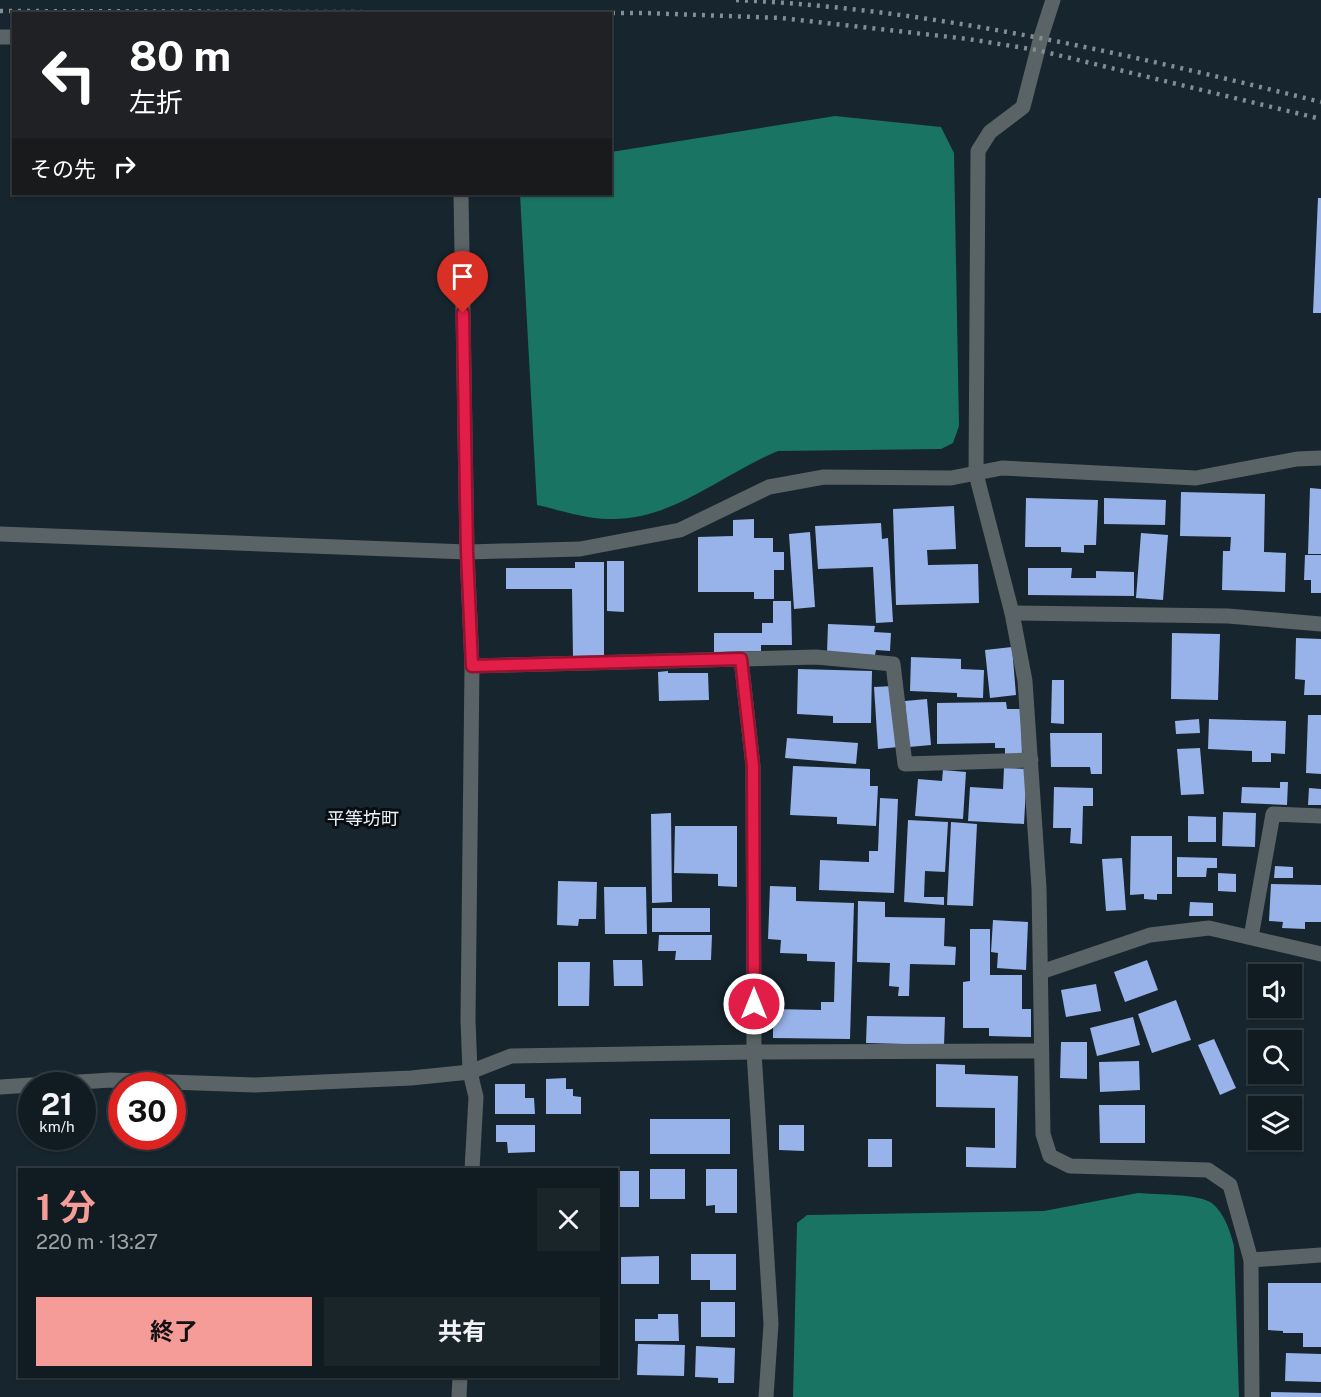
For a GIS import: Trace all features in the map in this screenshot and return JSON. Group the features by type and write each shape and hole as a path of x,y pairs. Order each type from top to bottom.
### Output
{"street":[{"path":"1053,0 1023,107 990,132 978,151 976,474 1012,613 1025,681 1039,888 1044,1134 1050,1156 1070,1166 1208,1170 1230,1185 1251,1260 1252,1397"},
{"path":"460,195 467,552 472,666 468,1020 470,1072 476,1097 472,1168"},
{"path":"0,534 467,552 580,549 680,530 769,487 824,477 951,478 1002,468 1196,478 1297,459 1321,459"},
{"path":"1012,613 1228,616 1321,624"},
{"path":"472,666 816,657 893,664 905,764 1031,760"},
{"path":"741,659 753,766 754,1052 771,1324 765,1397"},
{"path":"1251,937 1273,814 1321,816"},
{"path":"1041,972 1150,935 1209,928 1321,954"},
{"path":"0,1087 111,1080 255,1085 411,1078 470,1072 512,1056 1041,1051"},
{"path":"1251,1260 1321,1255"},
{"path":"459,1397 460,1378"}],"shaded area":[{"path":"835,116 941,127 954,153 959,426 953,443 941,449 778,451 675,504 632,518 591,518 537,505 520,195 612,195 612,152"},
{"path":"1138,1193 1177,1195 1207,1200 1224,1218 1234,1246 1239,1397 793,1397 797,1223 807,1215 1044,1211"}],"building":[{"path":"1318,198 1321,198 1321,313 1313,313"},
{"path":"1310,488 1321,489 1321,554 1308,554"},
{"path":"1181,492 1265,494 1264,552 1286,553 1285,592 1222,590 1223,551 1230,551 1231,537 1180,536"},
{"path":"1026,498 1098,500 1096,545 1084,545 1084,553 1061,552 1061,547 1025,547"},
{"path":"1104,498 1166,500 1165,525 1104,524"},
{"path":"954,506 956,549 927,550 928,565 978,564 979,603 896,605 893,509"},
{"path":"754,519 754,538 773,538 773,552 784,552 784,570 774,570 774,599 754,599 754,592 698,592 698,537 733,536 733,520"},
{"path":"881,523 882,539 888,538 893,622 876,623 873,567 818,569 815,526"},
{"path":"810,532 815,607 794,609 789,534"},
{"path":"1141,533 1168,535 1163,600 1136,598"},
{"path":"1305,555 1321,555 1321,593 1311,593 1311,580 1304,580"},
{"path":"607,561 624,561 624,612 607,611"},
{"path":"575,562 604,562 604,658 573,658 572,589 506,589 506,568 575,568"},
{"path":"1028,568 1072,568 1071,578 1096,578 1096,571 1134,572 1134,596 1028,595"},
{"path":"773,601 791,601 792,645 761,645 761,651 714,652 714,633 762,633 762,623 773,623"},
{"path":"828,624 875,626 874,632 891,633 890,651 876,650 875,655 827,653"},
{"path":"1172,633 1220,634 1218,700 1171,699"},
{"path":"1296,638 1321,639 1321,695 1304,695 1305,680 1295,679"},
{"path":"1012,647 1016,695 990,698 985,650"},
{"path":"911,657 961,659 961,669 984,670 983,698 957,697 957,693 910,691"},
{"path":"798,669 872,671 871,723 833,723 833,716 797,714"},
{"path":"668,671 668,673 708,673 709,700 659,701 658,672"},
{"path":"1052,680 1064,680 1064,724 1051,723"},
{"path":"894,686 898,747 878,749 874,687"},
{"path":"927,699 931,745 909,747 905,701"},
{"path":"1006,702 1007,709 1021,709 1022,756 1005,756 1005,748 995,748 995,743 937,744 937,703"},
{"path":"1308,715 1321,715 1321,774 1306,773"},
{"path":"1199,719 1200,733 1176,734 1175,721"},
{"path":"1209,719 1286,721 1285,754 1271,753 1271,762 1252,762 1252,751 1208,749"},
{"path":"1050,733 1102,733 1102,774 1091,774 1090,767 1051,767"},
{"path":"787,738 858,743 856,764 785,758"},
{"path":"1200,748 1204,794 1181,795 1177,749"},
{"path":"793,766 870,769 870,786 878,786 876,826 837,824 837,817 790,815"},
{"path":"1004,768 1027,769 1024,824 968,821 970,787 1003,789"},
{"path":"943,770 966,772 963,819 915,816 918,779 942,781"},
{"path":"1280,782 1288,782 1287,805 1241,803 1242,787 1280,788"},
{"path":"1054,787 1093,788 1093,806 1083,806 1082,844 1070,843 1071,828 1053,828"},
{"path":"1309,788 1321,789 1321,805 1308,805"},
{"path":"880,798 898,799 894,893 819,890 820,860 869,862 869,851 878,851"},
{"path":"1223,812 1256,813 1255,847 1222,846"},
{"path":"671,813 672,902 652,903 651,814"},
{"path":"1188,816 1216,817 1216,842 1188,842"},
{"path":"908,820 948,822 945,872 925,871 924,897 944,897 944,905 904,902"},
{"path":"951,822 977,824 973,906 947,905"},
{"path":"675,826 737,826 737,887 718,886 718,874 674,873"},
{"path":"1131,836 1172,836 1172,894 1157,894 1157,900 1144,899 1144,894 1130,895"},
{"path":"1177,857 1217,858 1217,868 1207,868 1206,877 1177,877"},
{"path":"1122,858 1126,910 1106,911 1102,859"},
{"path":"1275,866 1293,867 1293,878 1274,878"},
{"path":"1218,873 1236,874 1236,892 1218,891"},
{"path":"558,881 597,882 596,919 579,919 578,926 557,925"},
{"path":"1271,884 1321,885 1321,922 1305,922 1305,929 1282,928 1283,922 1269,921"},
{"path":"770,886 796,887 796,901 854,903 850,1039 773,1038 773,1009 821,1010 821,1002 834,1002 835,962 807,961 807,954 780,953 781,940 768,939"},
{"path":"604,887 646,887 647,934 605,934"},
{"path":"858,901 885,902 885,917 945,918 944,946 956,947 955,965 910,964 909,996 898,996 899,987 889,986 890,963 857,962"},
{"path":"1190,902 1213,903 1213,916 1189,916"},
{"path":"652,908 710,908 710,932 652,932"},
{"path":"993,920 1028,922 1026,970 997,968 998,953 991,952"},
{"path":"970,929 990,929 990,975 1022,975 1022,1009 1031,1009 1031,1037 989,1036 989,1028 963,1028 963,982 970,981"},
{"path":"659,935 712,935 711,960 675,960 676,951 658,951"},
{"path":"613,960 642,960 643,986 614,986"},
{"path":"1147,960 1158,990 1125,1002 1114,972"},
{"path":"558,962 590,962 589,1006 558,1006"},
{"path":"1096,984 1101,1011 1066,1017 1061,990"},
{"path":"1176,1000 1191,1040 1152,1053 1138,1014"},
{"path":"867,1016 945,1017 944,1045 866,1043"},
{"path":"1133,1017 1140,1045 1097,1056 1090,1028"},
{"path":"1214,1039 1236,1088 1220,1095 1198,1045"},
{"path":"1061,1042 1087,1042 1087,1079 1060,1078"},
{"path":"1139,1061 1140,1090 1100,1092 1099,1062"},
{"path":"936,1064 965,1065 965,1074 1018,1076 1016,1168 966,1167 966,1147 995,1148 995,1108 936,1107"},
{"path":"566,1078 566,1089 573,1089 573,1096 581,1097 581,1114 546,1114 546,1079"},
{"path":"495,1084 525,1084 525,1098 534,1098 535,1114 495,1114"},
{"path":"1099,1105 1145,1105 1145,1143 1100,1143"},
{"path":"650,1119 730,1119 730,1154 650,1154"},
{"path":"496,1125 535,1125 535,1152 508,1153 507,1142 496,1142"},
{"path":"779,1125 804,1125 804,1151 779,1150"},
{"path":"868,1139 892,1139 892,1167 868,1167"},
{"path":"650,1169 685,1169 685,1199 650,1199"},
{"path":"706,1169 737,1169 737,1213 715,1213 715,1205 706,1206"},
{"path":"618,1171 639,1171 639,1207 618,1207"},
{"path":"691,1254 736,1254 736,1290 710,1290 710,1280 691,1280"},
{"path":"659,1256 659,1284 621,1284 621,1257"},
{"path":"1268,1283 1321,1283 1321,1347 1303,1347 1303,1333 1268,1330"},
{"path":"701,1302 735,1302 735,1337 701,1337"},
{"path":"658,1314 678,1314 679,1341 635,1341 635,1319 658,1319"},
{"path":"638,1344 685,1345 684,1376 637,1375"},
{"path":"696,1346 735,1348 734,1383 718,1383 718,1378 695,1377"},
{"path":"1286,1353 1321,1354 1321,1382 1285,1381"},
{"path":"1271,1392 1321,1393 1321,1397 1271,1397"}],"railway":[{"path":"736,0 885,13 1031,36 1176,67 1321,102"},
{"path":"0,11 322,12"},
{"path":"612,13 781,18 968,39 1037,50 1321,119"}],"district":[{"name":"平等坊町","path":"363,819"}],"route":[{"path":"463,313 467,552 472,666 741,659 753,766 754,1004"}]}
